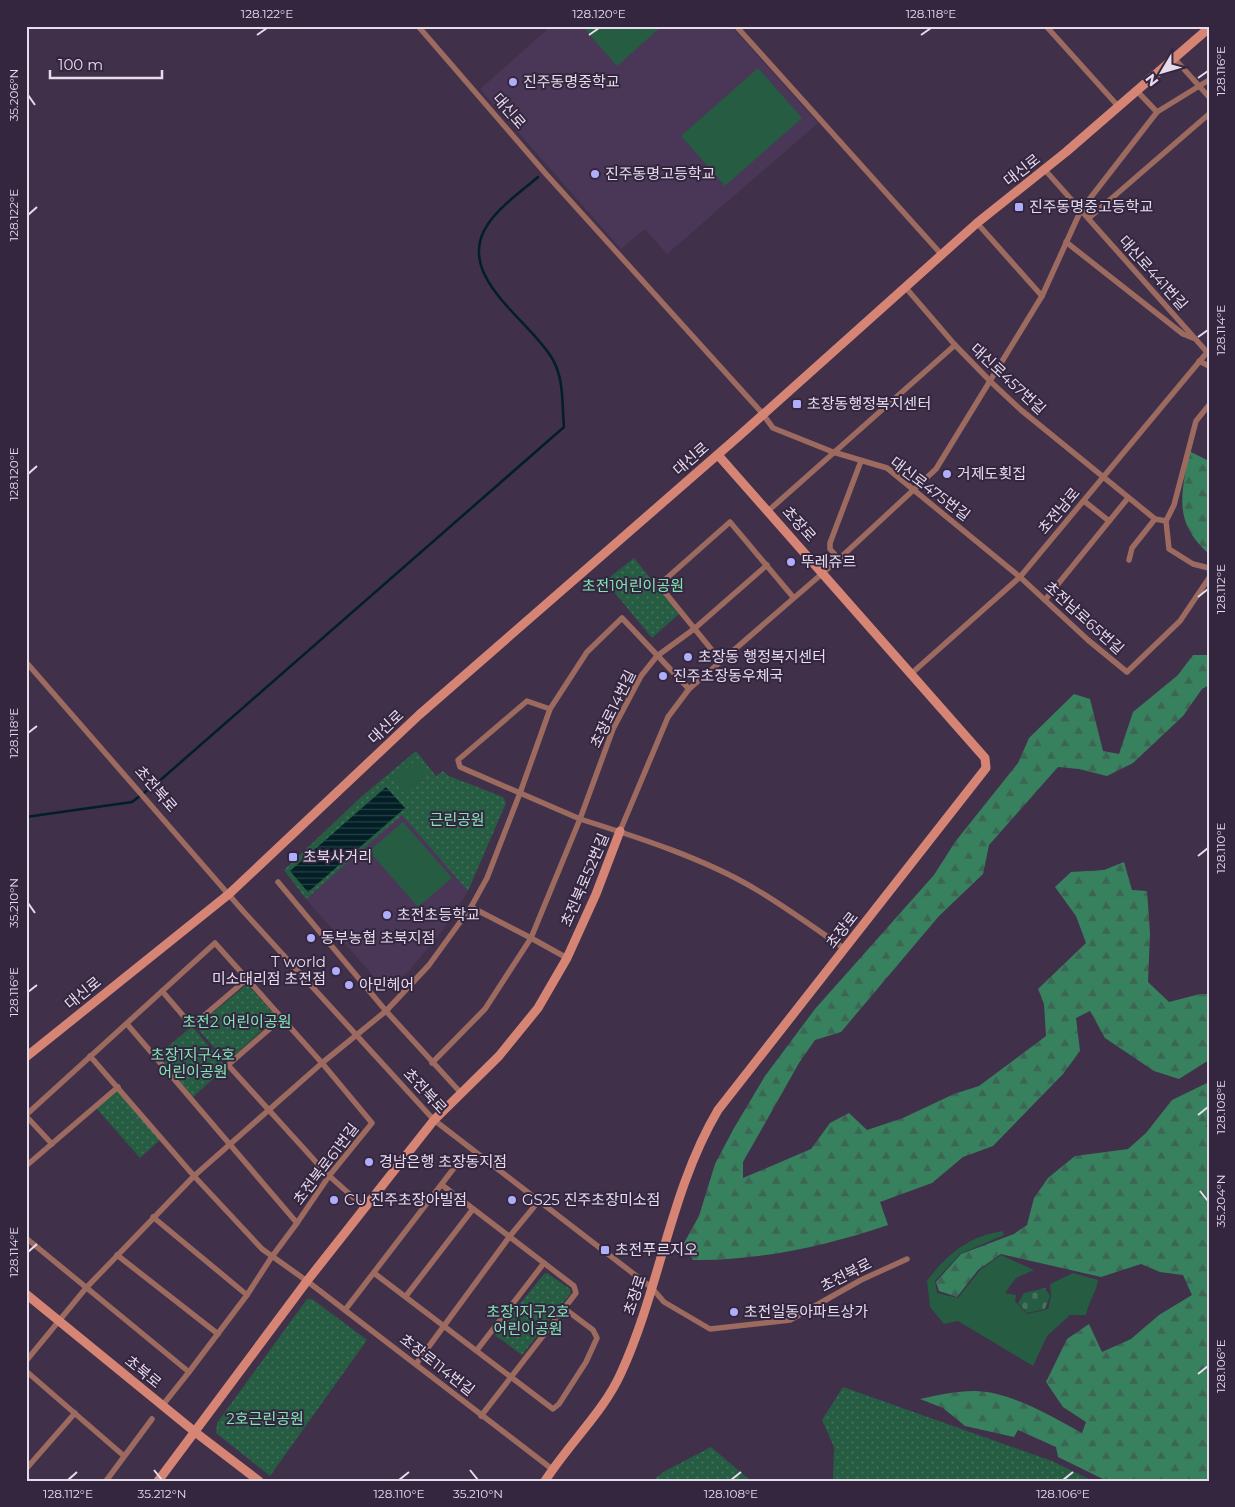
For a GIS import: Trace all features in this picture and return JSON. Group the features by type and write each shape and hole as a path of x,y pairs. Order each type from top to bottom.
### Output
{"street":[{"name":"대신로","path":"418,26 546,174 762,413"},
{"path":"736,26 942,255"},
{"path":"1046,26 1118,106"},
{"name":"대신로","path":"26,1057 228,894 419,715 718,455 762,413 906,288 977,223 1045,170 1209,28"},
{"path":"1174,58 1209,97"},
{"path":"845,949 756,889 727,874 620,831 650,755 668,717 689,689 720,660 839,559 936,469 1042,296 1081,210 1157,112 1197,85 1209,80"},
{"path":"1136,90 1157,112"},
{"path":"1089,218 1209,114"},
{"name":"대신로441번길","path":"1045,170 1195,339 1208,351"},
{"path":"977,223 1042,296"},
{"path":"1066,242 1183,334 1195,339"},
{"name":"대신로457번길","path":"906,288 955,345 991,382 1103,478 1155,519"},
{"path":"768,511 955,345"},
{"name":"초전남로","path":"912,674 1020,577 1208,351"},
{"path":"1199,361 1209,366"},
{"path":"1209,405 1196,421 1174,505 1166,521 1169,549 1193,564 1209,568"},
{"name":"대신로475번길","path":"762,413 773,428 833,452 887,468 1020,577"},
{"name":"초장로","path":"545,1481 552,1469 604,1404 621,1374 635,1340 702,1138 718,1110 986,768 985,758 824,572 718,455"},
{"path":"839,559 830,549 830,543 861,461"},
{"path":"1045,600 1128,498"},
{"path":"1084,501 1109,521"},
{"path":"1129,560 1132,548 1155,519 1166,521"},
{"path":"720,660 659,585 730,522 793,597"},
{"path":"694,629 767,565"},
{"name":"초전남로65번길","path":"1020,577 1127,672 1180,621 1209,578"},
{"path":"26,1362 86,1288 194,1176 269,1112 322,1063 386,1011 429,965 471,908 487,878 550,709 587,652 622,618 689,689"},
{"name":"초장로14번길","path":"580,819 613,729 641,676 657,656 694,629"},
{"name":"초전북로","path":"26,662 146,796 228,894 434,1120 652,1288 664,1302 710,1329 790,1320 861,1280 907,1259"},
{"path":"550,709 527,701 458,760 460,767 580,819"},
{"name":"초전북로52번길","path":"195,1432 307,1281 434,1120 499,1056 538,1008 567,958 596,894 620,831 580,819 531,938 485,1009 432,1064"},
{"path":"278,882 386,1011 432,1064 461,1093"},
{"path":"471,908 567,958"},
{"name":"초전북로61번길","path":"26,1115 215,943 322,1063 372,1123 329,1176 297,1223 127,1024"},
{"path":"162,991 192,1026 247,978"},
{"path":"282,1018 228,1065 329,1176 364,1207"},
{"path":"90,1056 194,1176 271,1258 307,1281"},
{"path":"26,1166 118,1087"},
{"path":"26,1115 52,1144"},
{"path":"345,1310 454,1168"},
{"path":"442,1185 574,1286 576,1293 481,1416"},
{"path":"416,1364 510,1236 538,1202"},
{"path":"406,1296 473,1209"},
{"path":"153,1217 247,1295"},
{"path":"162,1406 247,1295 297,1223"},
{"path":"26,1238 189,1372"},
{"path":"117,1255 218,1334"},
{"path":"477,1350 544,1263"},
{"path":"374,1273 554,1409 560,1404 586,1362 597,1338 593,1330 565,1309"},
{"name":"초장로114번길","path":"307,1281 552,1469"},
{"name":"초북로","path":"26,1294 162,1406 259,1481"},
{"path":"26,1372 124,1456"},
{"path":"26,1470 75,1413"},
{"path":"106,1481 152,1419"},
{"path":"158,1481 195,1432"}],"shaded area":[{"path":"551,26 731,26 818,123 667,254 645,229 621,249 480,89"},
{"path":"386,787 405,808 308,892 290,871"},
{"name":"초전초등학교","path":"402,814 468,891 442,931 409,971 390,987 382,986 306,899"}],"green space":[{"path":"582,26 662,26 617,66"},
{"path":"758,68 802,118 725,186 681,136"},
{"path":"1189,451 1209,461 1209,554 1197,542 1189,530 1182,507 1182,494"},
{"name":"초전1어린이공원","path":"634,558 679,614 652,638 605,581"},
{"path":"1193,655 1209,655 1209,685 1202,689 1183,716 1133,763 1107,776 1079,769 1058,767 989,845 983,874 939,916 841,1032 815,1040 799,1063 743,1162 743,1178 811,1149 830,1123 849,1113 867,1130 903,1118 954,1094 979,1086 1046,1036 1044,1004 1038,989 1086,943 1076,916 1055,887 1071,872 1104,870 1124,862 1132,890 1147,891 1150,933 1148,982 1169,1002 1200,994 1209,994 1209,1060 1179,1079 1154,1071 1105,1038 1090,1011 1076,1018 1080,1051 1063,1074 993,1146 963,1157 932,1183 880,1202 888,1225 865,1233 792,1251 742,1258 693,1260 683,1245 699,1216 715,1164 765,1076 815,1009 934,875 955,842 1018,763 1029,738 1074,694 1090,699 1103,751 1119,754 1133,712 1178,675"},
{"name":"근린공원","path":"416,751 436,776 443,771 449,776 503,797 506,803 468,891 402,815 306,899 284,870 361,797"},
{"path":"418,759 430,774 406,794 394,778"},
{"path":"403,822 452,878 418,907 369,851"},
{"name":"초전2 어린이공원","path":"247,984 277,1017 227,1062 196,1027"},
{"name":"초장1지구4호 어린이공원","path":"192,1026 226,1067 192,1098 156,1057"},
{"path":"1209,1082 1209,1122 1206,1126 1209,1129 1209,1481 1107,1481 1058,1457 1056,1447 1018,1430 1014,1437 965,1426 943,1408 920,1399 960,1392 988,1392 1002,1395 1030,1406 1082,1433 1086,1422 1063,1407 1046,1382 1067,1339 1089,1324 1102,1352 1131,1339 1159,1315 1192,1295 1183,1275 1160,1272 1141,1264 1101,1277 1001,1254 978,1270 957,1297 939,1291 936,1282 961,1254 1014,1234 1027,1225 1034,1198 1048,1178 1075,1156 1128,1149 1146,1133 1172,1100"},
{"path":"118,1089 161,1139 140,1158 96,1108"},
{"path":"1003,1231 1004,1235 960,1254 935,1281 937,1293 958,1298 980,1270 1001,1255 1034,1270 1016,1278 1005,1293 1016,1295 1015,1301 1027,1314 1048,1309 1051,1296 1050,1284 1073,1273 1098,1280 1086,1315 1070,1315 1047,1336 1033,1366 958,1321 944,1324 930,1307 927,1281 943,1262 969,1242 991,1233"},
{"name":"초장1지구2호 어린이공원","path":"547,1273 570,1289 571,1293 522,1355 495,1335 544,1274"},
{"path":"1045,1288 1050,1296 1045,1309 1027,1313 1018,1303 1024,1293"},
{"name":"2호근린공원","path":"307,1299 312,1299 367,1340 270,1476 216,1433 217,1423"},
{"path":"843,1387 1052,1461 1093,1481 833,1481 834,1447 822,1420"},
{"path":"711,1447 751,1481 652,1481 665,1471"}],"waterway":[{"path":"26,817 132,802 157,783 564,427 563,401 557,367 543,345 499,297 487,280 480,262 480,243 488,224 505,205 538,177"}],"place":[{"name":"진주동명중학교","path":"513,82"},
{"name":"진주동명고등학교","path":"595,174"},
{"name":"진주동명중고등학교","path":"1019,207"},
{"name":"초장동행정복지센터","path":"797,404"},
{"name":"거제도횟집","path":"947,474"},
{"name":"뚜레쥬르","path":"791,562"},
{"name":"초장동 행정복지센터","path":"688,657"},
{"name":"진주초장동우체국","path":"663,676"},
{"name":"초북사거리","path":"293,857"},
{"name":"초전초등학교","path":"387,915"},
{"name":"동부농협 초북지점","path":"311,938"},
{"name":"T world 미소대리점 초전점","path":"336,971"},
{"name":"아민헤어","path":"349,985"},
{"name":"경남은행 초장동지점","path":"369,1162"},
{"name":"CU 진주초장아빌점","path":"334,1200"},
{"name":"GS25 진주초장미소점","path":"512,1200"},
{"name":"초전푸르지오","path":"605,1250"},
{"name":"초전일동아파트상가","path":"734,1312"}]}
